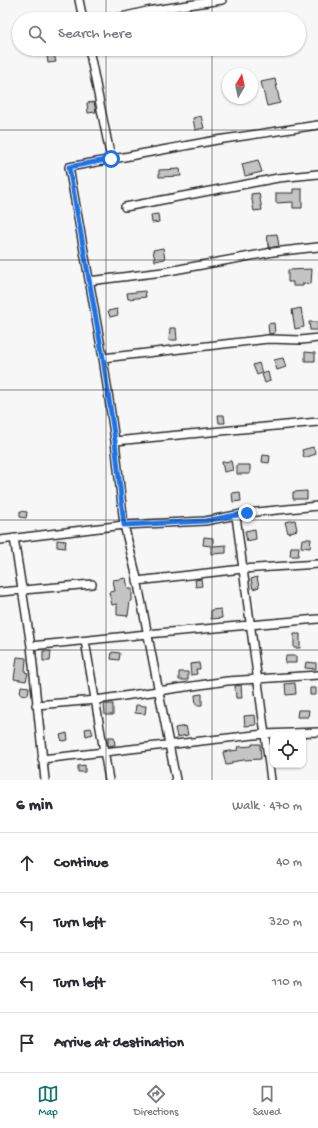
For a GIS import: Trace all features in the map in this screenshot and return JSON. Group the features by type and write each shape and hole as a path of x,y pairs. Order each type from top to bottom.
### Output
{"street":[{"path":"79,0 82,12"},
{"path":"143,12 222,0"},
{"path":"90,56 111,159"},
{"path":"176,780 137,580 124,525 115,441 103,358 69,167 217,140 318,125"},
{"path":"125,207 278,178 318,174"},
{"path":"89,281 163,272 273,252 318,247"},
{"path":"103,358 268,339 295,340 318,338"},
{"path":"115,441 318,422"},
{"path":"0,540 124,525 205,521 247,513 318,506"},
{"path":"236,516 271,780"},
{"path":"14,538 31,646 45,780"},
{"path":"137,580 242,569 318,564"},
{"path":"0,592 92,584"},
{"path":"31,646 250,624 318,619"},
{"path":"85,641 109,780"},
{"path":"36,705 96,700 227,681 318,675"},
{"path":"42,759 264,734 318,732"}],"building":[{"path":"47,56 54,56 56,62 48,63"},
{"path":"275,79 280,103 267,106 261,82"},
{"path":"94,102 96,112 88,113 87,103"},
{"path":"201,116 204,128 195,130 193,118"},
{"path":"258,160 262,172 245,176 242,164"},
{"path":"180,169 181,176 159,177 159,170"},
{"path":"293,189 302,189 302,208 293,208 293,202 276,203 276,193 293,193"},
{"path":"259,193 262,210 254,211 251,194"},
{"path":"158,214 159,222 152,223 151,215"},
{"path":"277,234 279,246 269,248 267,235"},
{"path":"163,248 165,259 155,261 153,250"},
{"path":"312,269 311,284 303,283 303,286 293,286 293,282 288,282 288,270"},
{"path":"145,291 146,297 128,299 127,293"},
{"path":"301,308 304,327 295,329 292,310"},
{"path":"117,309 118,315 110,317 108,311"},
{"path":"309,322 318,322 318,330 310,330"},
{"path":"274,323 275,333 269,334 268,324"},
{"path":"170,328 176,328 177,340 169,340"},
{"path":"305,352 315,353 315,361 305,361"},
{"path":"283,358 286,367 277,370 274,360"},
{"path":"259,363 262,373 257,375 253,365"},
{"path":"268,372 270,381 265,383 262,374"},
{"path":"218,415 224,415 225,423 219,423"},
{"path":"313,447 316,454 304,458 302,450"},
{"path":"263,455 270,456 269,463 262,462"},
{"path":"231,461 233,470 224,472 222,462"},
{"path":"237,465 250,465 250,474 237,474"},
{"path":"307,491 307,499 293,499 293,492"},
{"path":"240,492 241,501 233,502 232,493"},
{"path":"20,511 27,512 26,518 20,517"},
{"path":"295,520 297,530 288,533 285,522"},
{"path":"255,529 256,539 247,541 245,531"},
{"path":"204,537 213,538 213,546 226,545 226,553 211,554 211,546 203,545"},
{"path":"302,539 311,539 310,548 301,547"},
{"path":"57,540 66,541 65,548 57,547"},
{"path":"291,547 299,547 298,556 290,556"},
{"path":"257,577 259,587 253,589 251,579"},
{"path":"126,578 128,589 132,589 132,601 130,601 128,616 117,615 117,604 112,605 109,592 115,591 113,580"},
{"path":"201,579 202,586 196,587 195,580"},
{"path":"221,609 222,618 211,619 211,610"},
{"path":"294,634 300,634 300,648 294,648"},
{"path":"43,651 51,651 50,661 43,661"},
{"path":"112,652 120,653 119,660 111,659"},
{"path":"286,656 296,656 296,663 285,663"},
{"path":"17,657 26,658 25,672 28,673 26,681 14,679"},
{"path":"306,662 316,663 316,669 305,668"},
{"path":"199,663 200,669 196,669 197,674 191,675 190,664"},
{"path":"179,672 188,672 188,680 179,680"},
{"path":"295,683 296,694 286,695 285,684"},
{"path":"241,685 242,698 236,698 235,686"},
{"path":"21,686 29,687 28,695 20,694"},
{"path":"310,688 316,688 316,695 310,695"},
{"path":"202,694 202,705 196,705 195,695"},
{"path":"104,704 113,704 113,715 105,715"},
{"path":"136,705 146,706 145,714 135,713"},
{"path":"298,710 309,710 308,717 297,717"},
{"path":"255,715 256,725 245,726 244,716"},
{"path":"186,726 188,735 177,737 175,728"},
{"path":"91,728 93,734 86,736 85,729"},
{"path":"67,733 68,740 62,741 60,735"},
{"path":"108,737 114,737 115,745 108,746"},
{"path":"252,744 260,744 261,759 232,762 232,764 226,765 223,752 238,750 237,747 252,746"},
{"path":"85,765 85,772 78,772 78,766"}],"route":[{"path":"111,159 69,167 103,358 115,441 124,525 152,523 175,524 205,521 247,513"}]}
